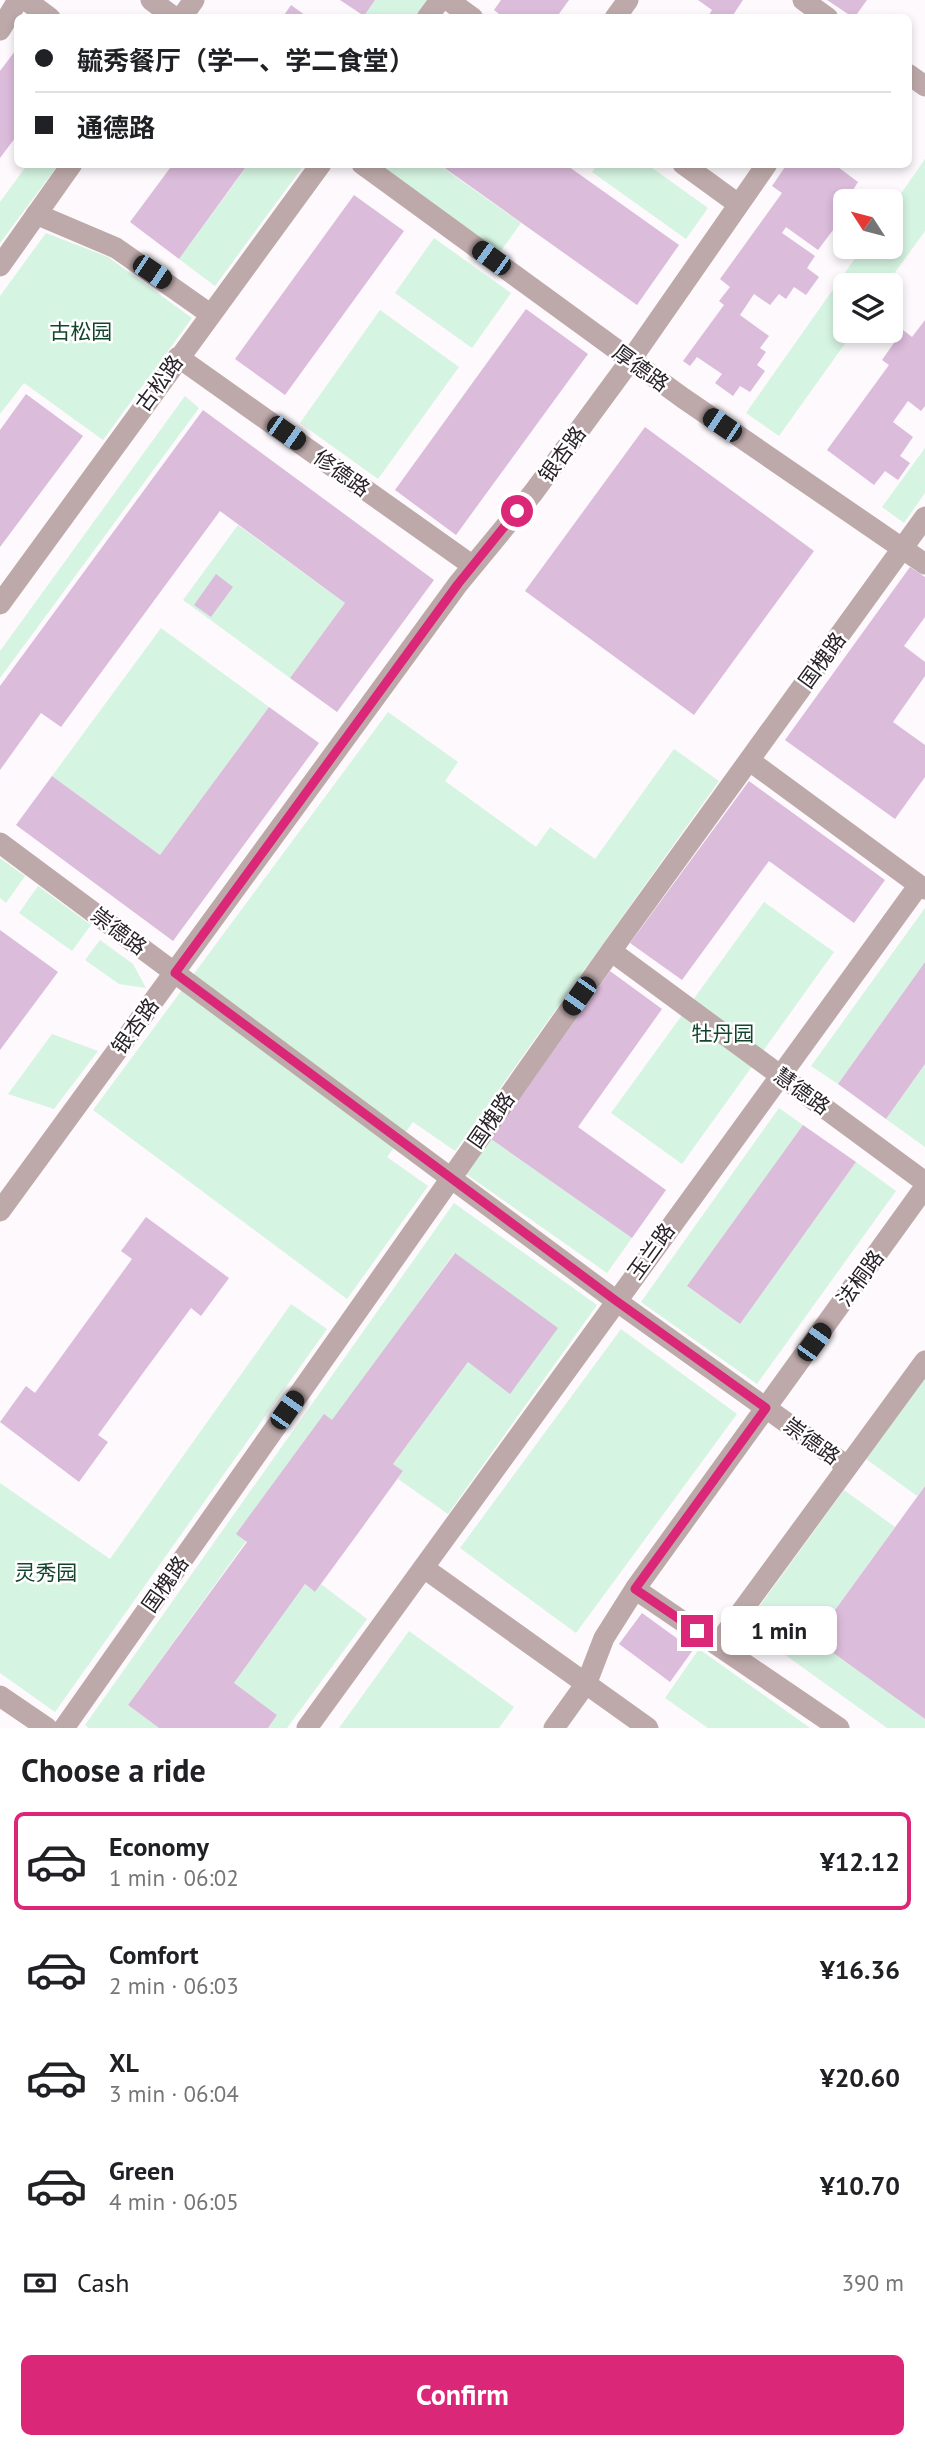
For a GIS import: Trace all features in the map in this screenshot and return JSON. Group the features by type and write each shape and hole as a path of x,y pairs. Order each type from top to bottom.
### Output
{"street":[{"path":"0,30 18,0"},
{"path":"26,0 45,14"},
{"path":"151,0 170,14"},
{"path":"448,0 467,14"},
{"path":"803,0 822,14"},
{"path":"0,266 69,168"},
{"name":"古松路","path":"0,604 318,168"},
{"name":"厚德路","path":"367,168 630,361 925,564"},
{"path":"688,168 738,204"},
{"name":"银杏路","path":"0,1211 472,566 533,493 630,361 764,168"},
{"path":"36,215 116,248 210,314"},
{"name":"修德路","path":"178,357 472,566"},
{"name":"国槐路","path":"64,1728 611,951 925,517"},
{"path":"750,761 922,887"},
{"name":"崇德路","path":"0,844 615,1300 847,1466"},
{"name":"玉兰路","path":"307,1728 779,1074 922,887"},
{"name":"慧德路","path":"611,951 925,1185"},
{"name":"法桐路","path":"554,1728 587,1682 604,1639 635,1589 925,1185"},
{"path":"717,1645 925,1361"},
{"path":"424,1568 648,1728"},
{"path":"635,1589 839,1728"},
{"path":"0,1696 19,1720 47,1728"}],"green space":[{"path":"375,0 427,0 417,14 365,14"},
{"path":"925,159 925,231 895,273 845,273 855,259 903,259 903,191"},
{"path":"25,168 56,168 0,243 0,202"},
{"path":"246,168 302,168 215,286 179,259"},
{"path":"384,168 443,168 521,223 500,252"},
{"path":"594,168 652,168 708,208 686,239 592,172"},
{"name":"古松园","path":"46,233 108,257 192,318 103,440 24,383 0,414 0,296"},
{"path":"434,238 511,293 472,348 395,293"},
{"path":"833,290 833,343 845,343 779,436 746,413"},
{"path":"380,310 459,367 378,479 300,423"},
{"path":"185,396 199,408 0,678 0,651"},
{"path":"925,448 925,493 904,523 882,507"},
{"path":"238,525 345,603 290,678 183,600"},
{"path":"161,628 269,707 160,855 52,776"},
{"path":"388,712 458,762 445,781 536,847 550,827 595,859 674,749 719,781 455,1151 413,1122 387,1157 428,1186 347,1299 93,1110"},
{"path":"0,858 25,876 6,903 0,898"},
{"path":"38,886 91,925 72,951 19,913"},
{"name":"牡丹园","path":"764,902 834,952 682,1164 611,1113"},
{"path":"925,908 925,962 838,1084 811,1066"},
{"path":"100,940 133,964 146,988 119,984 85,960"},
{"path":"52,1034 98,1051 54,1109 8,1094"},
{"path":"925,1064 925,1147 886,1119"},
{"path":"779,1108 803,1125 688,1287 740,1324 856,1162 896,1191 757,1384 641,1302"},
{"path":"491,1139 632,1238 607,1273 466,1174"},
{"path":"454,1203 597,1305 448,1514 398,1479 403,1471 393,1464 468,1362 510,1393 557,1328 454,1253 128,1705 159,1728 89,1728 85,1725"},
{"name":"灵秀园","path":"291,1304 327,1329 55,1712 0,1673 0,1483 110,1559"},
{"path":"621,1329 737,1414 576,1633 460,1548"},
{"path":"925,1378 925,1486 917,1496 866,1459"},
{"path":"844,1490 895,1527 814,1639 925,1719 925,1728 887,1728 745,1626"},
{"path":"305,1584 315,1592 321,1584 367,1619 287,1728 268,1728 277,1715 234,1683"},
{"path":"409,1631 514,1707 499,1728 339,1728"},
{"path":"699,1649 810,1728 708,1728 665,1698"}],"building":[{"path":"340,0 375,0 365,14 361,14"},
{"path":"501,0 569,0 559,14 499,14 494,10"},
{"path":"698,0 743,0 734,14 710,14 712,10"},
{"path":"827,0 867,0 857,14 848,14"},
{"path":"291,5 303,14 285,14"},
{"path":"14,52 14,139 0,158 0,71"},
{"path":"170,168 245,168 179,259 130,222"},
{"path":"445,168 571,168 679,245 637,305"},
{"path":"784,168 839,168 858,182 854,189 833,189 833,230 818,250 786,227 782,233 815,256 807,268 819,277 806,295 794,287 786,299 779,294 770,305 754,294 740,315 769,336 760,348 766,352 757,365 765,371 750,392 740,386 733,396 715,383 722,374 697,357 690,366 683,361 724,305 719,301 730,287 720,279 782,193 772,186"},
{"path":"354,195 404,231 285,395 235,359"},
{"path":"526,309 588,354 456,535 395,490"},
{"path":"925,320 925,406 921,411 908,401 893,422 913,437 900,456 910,463 898,480 885,471 874,485 827,450 889,365 882,360 894,343 903,343 903,330 912,337"},
{"path":"26,394 83,436 0,547 0,430"},
{"path":"203,410 434,580 337,712 290,678 345,603 220,511 61,727 41,713 0,770 0,686"},
{"path":"645,427 814,551 694,715 525,591"},
{"path":"910,567 925,577 925,617 904,646 925,662 925,676 893,722 925,745 925,777 895,819 785,740"},
{"path":"216,574 233,587 211,617 194,605"},
{"path":"269,707 319,743 173,941 16,825 52,776 160,855"},
{"path":"749,781 885,880 854,923 769,861 682,980 630,943"},
{"path":"0,930 58,972 0,1050"},
{"path":"925,962 925,1064 886,1119 838,1084"},
{"path":"610,971 662,1009 578,1127 666,1190 632,1238 491,1139"},
{"path":"803,1125 856,1162 740,1324 687,1286"},
{"path":"146,1217 229,1278 201,1316 191,1308 143,1373 98,1435 108,1442 79,1482 0,1422 26,1386 35,1393 132,1259 121,1251"},
{"path":"455,1253 558,1328 510,1394 468,1362 393,1464 403,1471 315,1592 305,1584 234,1683 277,1715 268,1728 159,1728 128,1705 247,1542 236,1534 324,1414 332,1420"},
{"path":"925,1486 925,1719 814,1639"},
{"path":"642,1613 693,1650 670,1682 619,1644"}],"route":[{"path":"517,511 458,584 175,973 615,1300 766,1408 635,1589 697,1631"}]}
